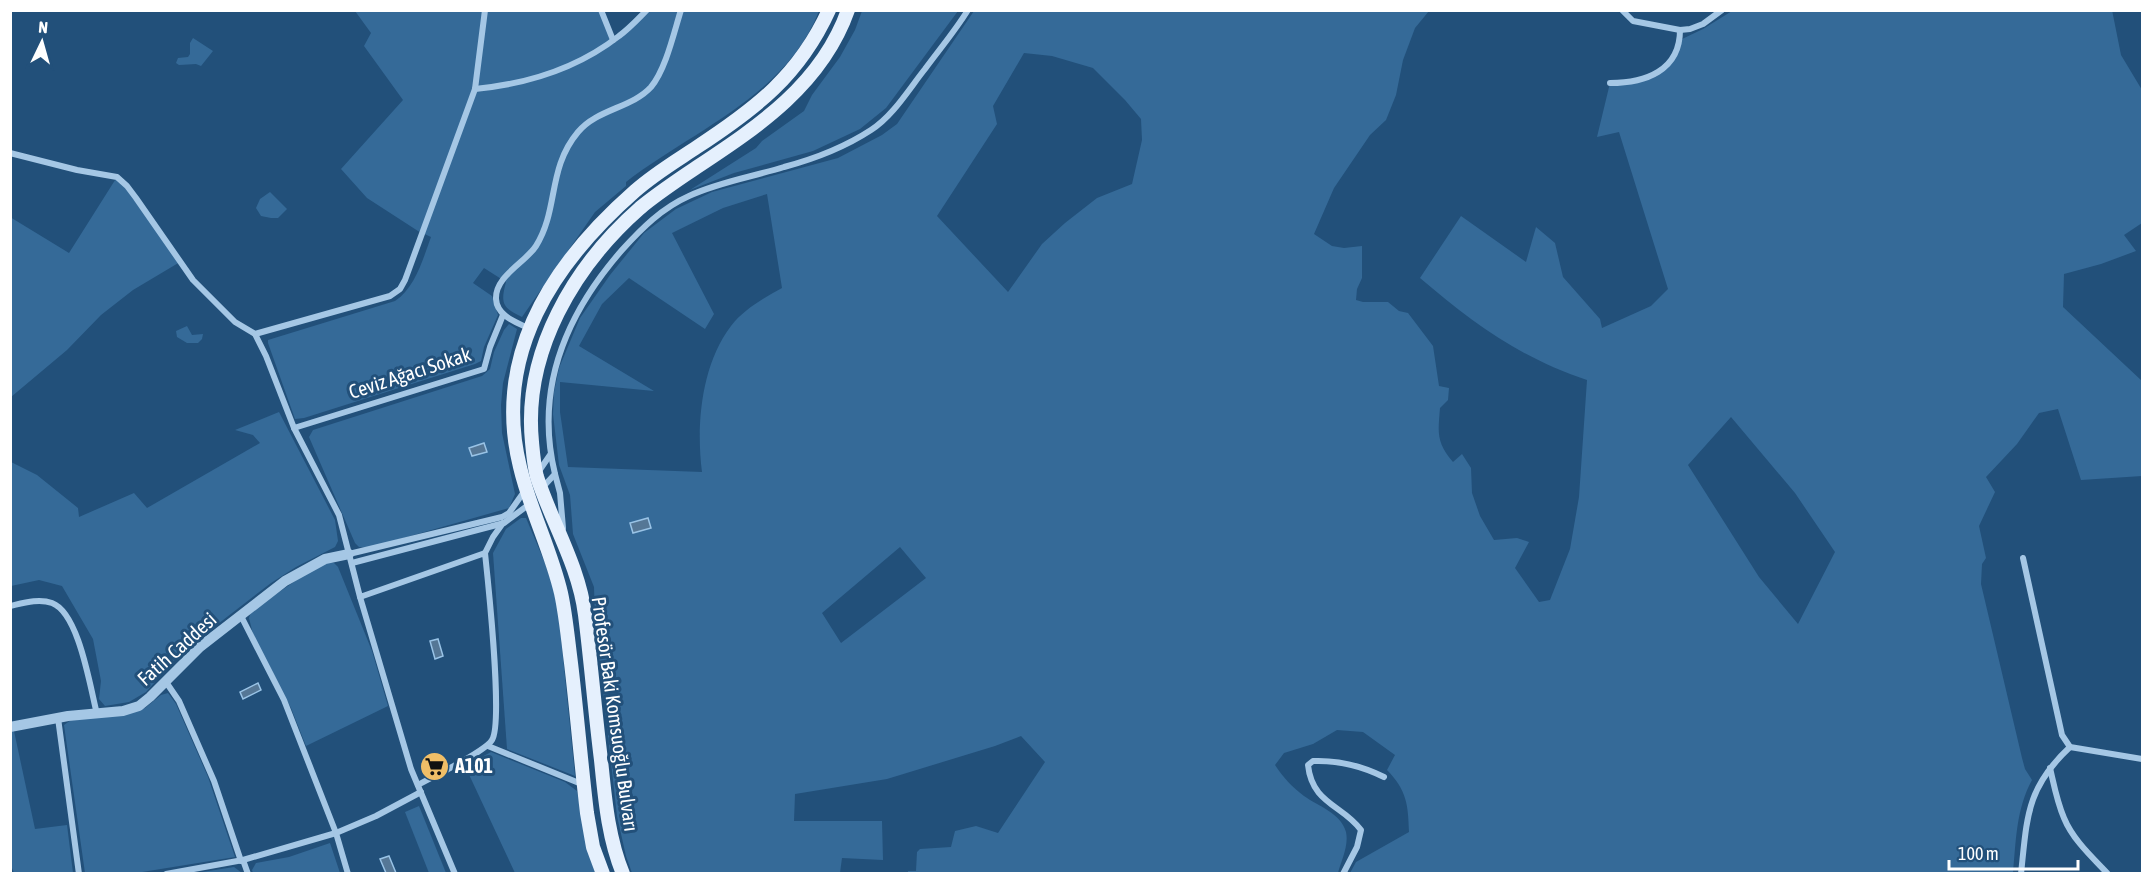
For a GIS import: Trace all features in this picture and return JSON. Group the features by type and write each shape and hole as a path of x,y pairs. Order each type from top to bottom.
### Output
{"main road":[{"name":"Profesör Baki Komsuoğlu Bulvarı","path":"603,873 593,847 564,610 557,577 526,489 516,446 512,407 519,359 528,328 538,307 564,268 603,220 642,184 743,115 778,86 802,57 829,10"},
{"name":"Profesör Baki Komsuoğlu Bulvarı","path":"623,873 609,826 584,611 567,549 539,482 531,431 534,382 549,332 561,307 602,249 638,210 748,133 787,101 824,57 837,37 848,10"}],"street":[{"path":"255,334 390,296 400,289 475,89 485,10"},
{"path":"601,10 613,40"},
{"path":"475,89 524,81 590,57 647,10"},
{"path":"528,328 503,315 496,301 497,290 503,279 535,248 543,232 549,217 558,165 566,150 578,132 590,121 651,87 663,65 681,10"},
{"path":"567,549 560,493 550,455 550,393 561,346 577,312 611,263 661,212 689,196 727,182 808,159 839,147 874,129 908,90 968,10"},
{"path":"1622,10 1633,21 1680,30 1696,27 1722,10"},
{"path":"1610,83 1638,81 1658,72 1671,61 1677,52 1680,30"},
{"path":"10,153 77,170 117,177 132,192 193,280 235,322 255,334 294,428 339,515 360,597 405,750 455,873"},
{"name":"Ceviz Ağacı Sokak","path":"294,428 484,369 503,315"},
{"path":"418,785 488,746 495,734 497,718 485,553 493,537 504,523 531,504 550,455"},
{"path":"351,558 502,517 509,513 526,489 555,474"},
{"path":"351,558 504,523"},
{"path":"360,597 485,553"},
{"name":"Fatih Caddesi","path":"10,727 58,718 123,711 139,706 200,647 269,592 325,559 351,558"},
{"path":"2023,558 2062,735 2070,747 2142,759"},
{"path":"10,606 42,601 61,608 76,634 97,714"},
{"path":"241,616 284,700 336,832 348,873"},
{"path":"166,682 178,701 214,781 248,873"},
{"path":"58,718 79,873"},
{"path":"488,746 584,785"},
{"path":"2021,873 2030,807 2037,788 2050,768 2070,747"},
{"path":"1343,873 1359,842 1361,830 1322,798 1308,765 1313,761 1364,767 1384,777"},
{"path":"2050,768 2068,827 2108,873"},
{"path":"166,873 242,860 336,832 376,816 421,792"}],"shaded area":[{"path":"2112,10 2121,55 2142,90 2142,223 2124,235 2136,251 2064,274 2063,307 2142,381 2142,476 2081,480 2058,409 2039,413 2017,444 1986,477 1995,492 1979,526 1986,558 1982,564 1981,584 2022,758 2025,769 2032,780 2020,814 2013,873 1350,873 1356,862 1409,832 1408,813 1402,791 1387,770 1395,755 1363,732 1337,730 1313,744 1284,753 1275,765 1296,789 1334,815 1343,825 1346,832 1346,843 1338,873 908,873 908,871 916,871 917,852 920,849 951,847 955,831 976,826 998,833 1045,762 1021,736 887,779 795,794 794,821 882,821 883,860 842,858 840,873 632,873 617,816 595,619 594,587 573,534 570,495 559,465 553,414 554,392 559,368 580,318 610,275 644,233 676,209 712,192 838,158 882,135 897,124 974,11 1429,11 1415,28 1403,60 1396,95 1386,120 1370,135 1334,188 1314,234 1332,246 1344,248 1362,246 1362,278 1357,289 1356,300 1388,302 1399,311 1408,313 1433,346 1439,386 1449,388 1448,400 1440,408 1439,437 1441,443 1453,462 1462,454 1471,468 1472,493 1480,516 1494,540 1517,538 1529,542 1515,568 1539,602 1550,600 1570,549 1579,497 1587,380 1540,361 1498,338 1420,278 1461,216 1526,262 1536,227 1555,243 1563,277 1600,319 1602,328 1651,306 1668,289 1619,132 1597,137 1610,83 1638,81 1671,61 1680,40 1732,11","holes":["1024,53 1052,56 1093,68 1141,119 1142,140 1132,184 1097,198 1065,223 1042,244 1008,292 937,216 997,124 993,106","767,194 782,288 755,304 736,320 713,359 707,377 701,416 702,472 568,467 560,412 560,382 654,391 579,346 602,304 629,278 705,329 714,314 672,233 723,208","1731,417 1795,493 1835,552 1798,624 1759,577 1688,465","900,547 926,578 841,643 822,613"]},
{"path":"355,11 601,11 614,40 647,11 819,11 804,41 761,89 626,182 626,186 595,212 522,317 507,308 503,300 506,282 484,268 473,283 492,296 498,315 484,347 481,361 295,419 268,340 395,301 413,281 431,237 367,198 341,169 403,100 364,46 371,33"},
{"path":"862,11 958,11 886,108 860,129 813,151 734,173 690,190 756,148 762,141 804,111 812,95 840,57 855,30"},
{"path":"193,38 213,51 201,66 179,65 176,63 178,58 188,57 190,54 190,43"},
{"path":"117,177 180,262 133,290 101,315 67,350 11,397 10,217 69,253"},
{"path":"270,192 287,209 278,218 261,216 256,208 260,199"},
{"path":"509,324 517,329 503,383 501,405 502,433 515,494 509,508 368,548 359,547 355,543 309,437 313,430 482,376 490,369 494,352"},
{"path":"187,326 192,335 203,334 198,343 187,343 177,337 176,331"},
{"path":"279,412 335,520 338,541 335,547 271,583 189,644 146,692 129,702 105,706 99,699 101,681 93,639 62,586 39,580 11,586 11,462 37,475 78,508 79,517 134,493 147,508 260,443 253,435 235,430"},
{"path":"484,443 487,452 472,456 469,448"},
{"path":"521,518 526,518 554,590 559,618 575,776 507,749 493,553 506,529"},
{"path":"648,518 651,528 633,533 630,523"},
{"path":"328,562 338,567 372,651 388,706 306,746 291,708 253,634 249,618 251,612 260,605 304,575"},
{"path":"438,639 443,656 435,659 430,641"},
{"path":"258,683 261,690 243,699 240,692"},
{"path":"168,693 176,704 208,777 235,857 136,873 85,873 64,725 71,720 145,708 161,695"},
{"path":"14,731 35,829 67,825 73,873 14,873 10,863 10,732"},
{"path":"491,752 565,782 577,791 595,873 515,873 465,766"},
{"path":"419,806 446,873 429,873 405,812"},
{"path":"330,843 340,873 253,873 252,870 256,863 289,857"},
{"path":"389,856 396,873 386,873 380,859"},
{"path":"234,867 242,873 196,873"}],"place":[{"name":"A101","path":"434,766"}]}
